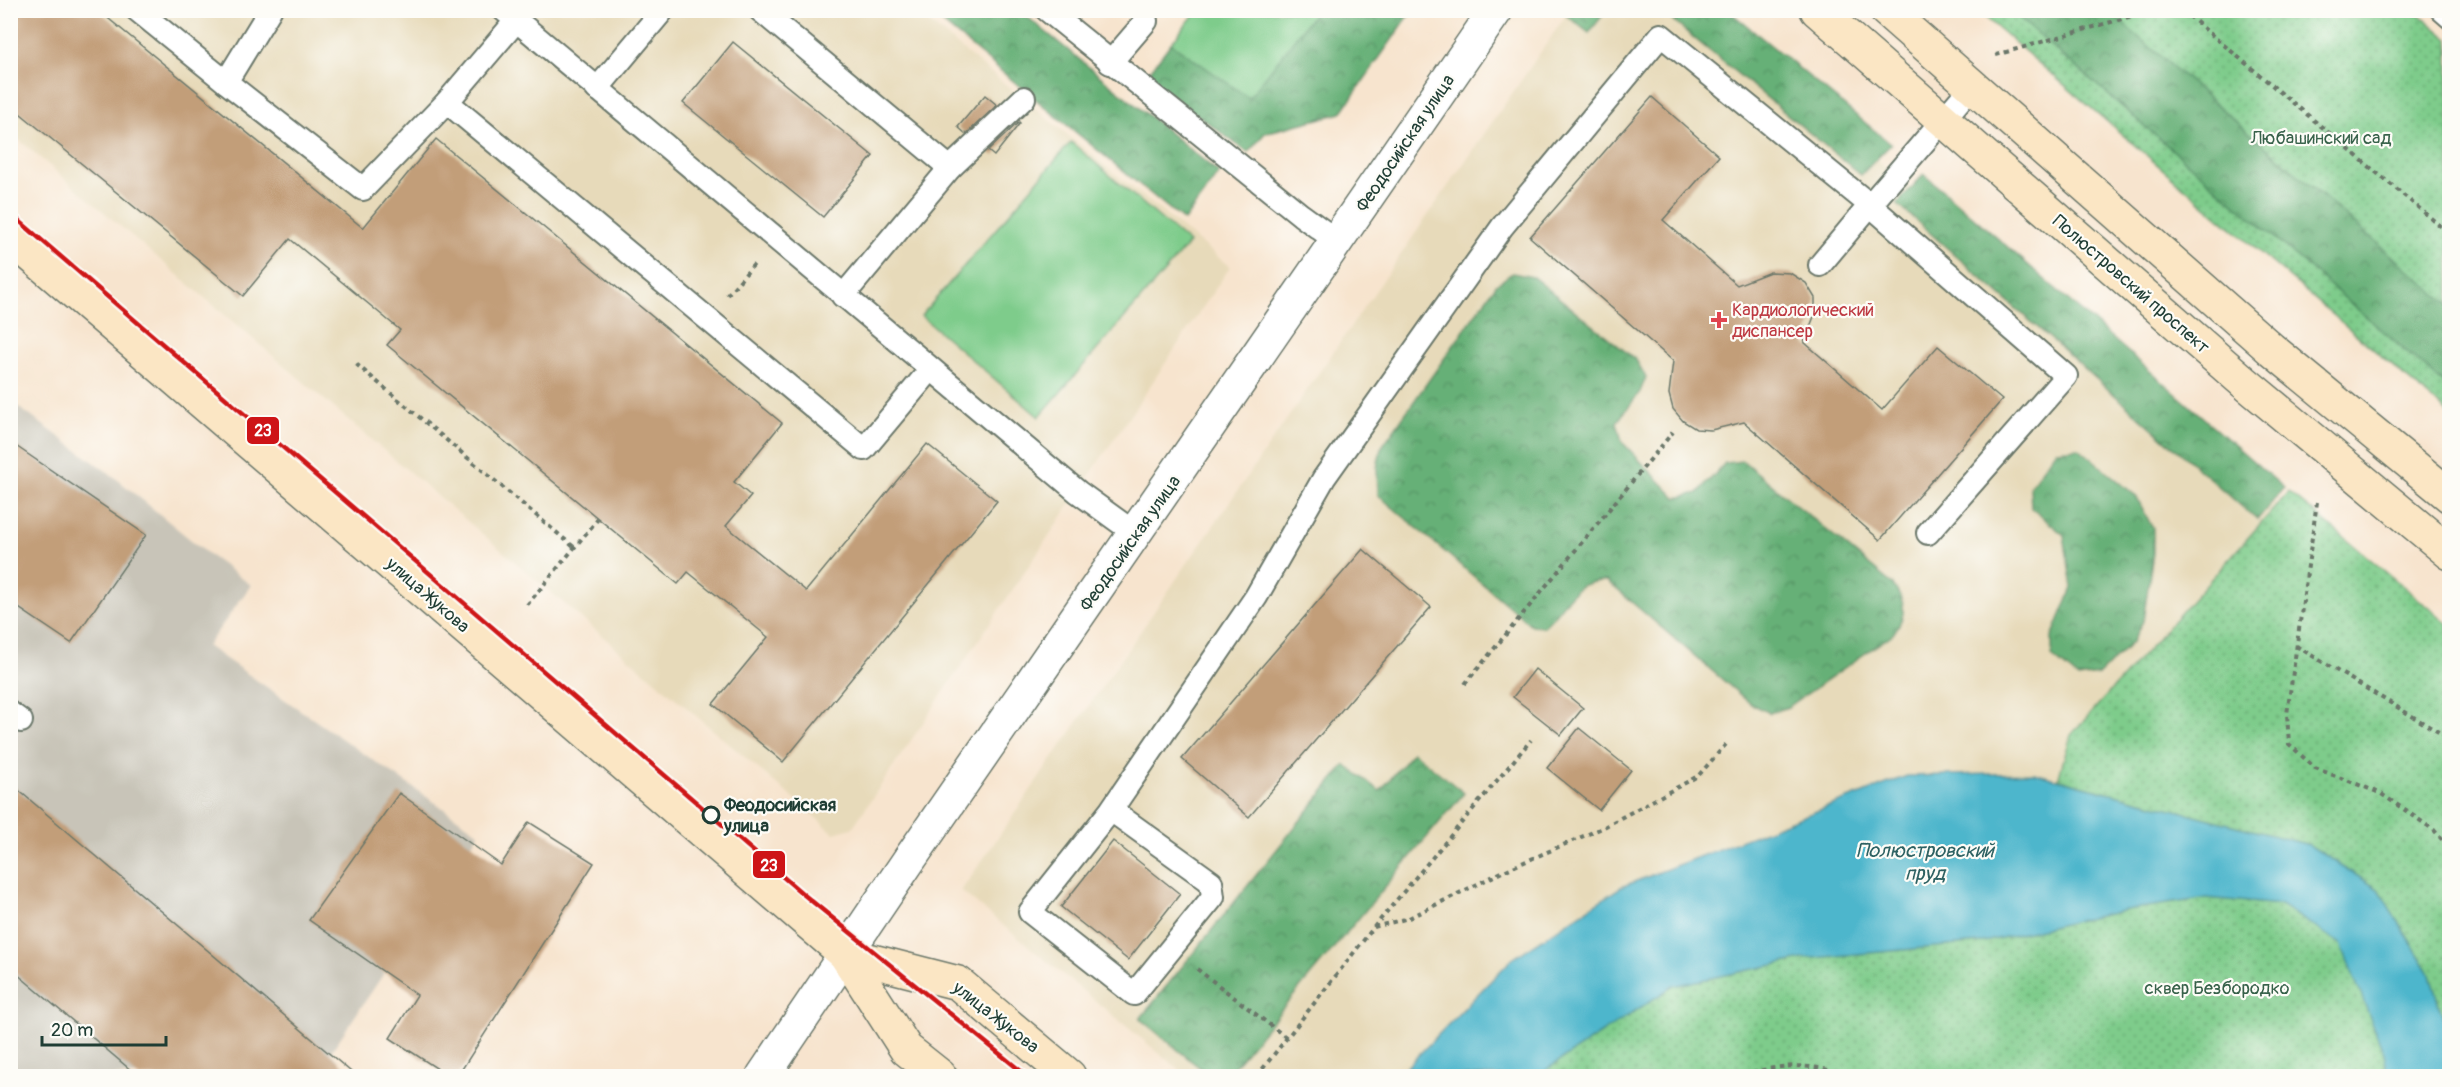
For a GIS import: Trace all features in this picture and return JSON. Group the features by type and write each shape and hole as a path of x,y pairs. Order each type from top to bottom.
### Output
{"main road":[{"name":"Полюстровский проспект","path":"1817,10 2244,382 2450,553"},
{"path":"1886,10 2271,349 2450,496"},
{"name":"улица Жукова","path":"10,237 845,954 906,1049 940,1077"},
{"name":"улица Жукова","path":"845,954 958,983 1069,1077"}],"street":[{"name":"Феодосийская улица","path":"763,1077 845,954 1137,534 1496,10"}],"lane":[{"path":"137,10 363,189 447,102 510,16 1078,492 1137,534"},
{"path":"226,82 270,10"},
{"path":"597,89 663,10"},
{"path":"760,10 950,168"},
{"path":"1047,10 1110,63 1338,242"},
{"path":"2442,10 2450,17"},
{"path":"1110,63 1146,21"},
{"path":"1111,810 1210,882 1213,897 1134,994 1030,912 1111,810 1256,597 1324,477 1502,227 1661,35 1870,205 2066,376 1928,533"},
{"path":"1820,265 1972,86"},
{"path":"843,296 950,168 1024,98"},
{"path":"447,102 864,449 931,369"}],"path":[{"path":"1996,56 2152,10"},
{"path":"2182,10 2450,234"},
{"path":"707,319 776,238"},
{"path":"356,364 574,548"},
{"path":"1464,684 1673,432"},
{"path":"2317,502 2287,714 2289,744 2315,768 2380,793 2434,830 2450,849"},
{"path":"527,605 598,519"},
{"path":"2296,646 2450,739"},
{"path":"1257,1077 1374,927 1532,740"},
{"path":"1374,927 1409,918 1506,870 1602,828 1698,776 1728,742"},
{"path":"1171,950 1287,1038"},
{"path":"1744,1077 1786,1065 1831,1070 1848,1077"}],"shaded area":[{"path":"11,11 915,11 1230,267 852,828 834,833 11,133"},
{"path":"1569,11 1703,11 2278,506 2071,735 2058,779 2034,773 1753,835 1621,887 1511,960 1398,1076 1187,1076 961,891"},
{"path":"10,401 113,476 213,558 251,585 207,646 479,833 330,1053 338,1060 323,1076 11,1076"}],"green space":[{"path":"928,11 1020,11 1219,173 1184,221"},
{"path":"1197,11 1316,11 1249,98 1171,43"},
{"path":"1316,11 1412,11 1341,113 1265,133 1248,153 1146,76 1171,43 1249,98"},
{"path":"1569,11 1606,11 1589,33 1566,15"},
{"path":"1661,11 1729,11 1891,144 1861,175"},
{"name":"Любашинский сад","path":"1978,11 2415,11 2449,39 2449,414"},
{"path":"2011,11 2108,11 2449,305 2449,388"},
{"path":"1071,142 1189,243 1039,417 921,316"},
{"path":"1924,174 2284,488 2257,520 1897,204"},
{"path":"1512,273 1533,277 1636,360 1646,377 1640,392 1617,422 1622,442 1676,498 1698,493 1725,463 1743,461 1892,584 1903,603 1903,615 1893,634 1788,707 1770,713 1751,704 1607,581 1595,582 1577,589 1543,627 1531,625 1378,495 1377,468 1381,448 1496,285"},
{"path":"2079,448 2136,496 2153,529 2153,553 2143,621 2132,642 2099,675 2078,678 2052,657 2052,637 2072,588 2064,535 2031,508 2030,486 2056,450"},
{"path":"2289,492 2449,624 2449,1038 2429,972 2378,889 2309,845 2058,779 2071,735"},
{"path":"1413,752 1464,793 1226,1076 1210,1076 1140,1019 1345,765 1380,791"},
{"name":"сквер Безбородко","path":"2207,898 2281,905 2342,944 2384,1053 2388,1076 1541,1076 1547,1069 1673,986 1802,959 1979,943 2126,910"}],"water":[{"name":"Полюстровский пруд","path":"2034,773 2309,845 2378,889 2429,972 2449,1038 2449,1076 2388,1076 2384,1053 2341,944 2281,905 2207,898 2126,910 1979,943 1802,959 1673,986 1547,1069 1541,1076 1398,1076 1511,960 1621,887 1907,776"}],"building":[{"path":"10,10 98,10 363,228 436,139 782,423 734,482 751,496 726,526 806,591 927,444 997,501 783,762 713,704 768,637 688,572 678,584 387,345 400,330 290,239 243,296 10,105"},
{"path":"733,42 873,156 823,217 683,103"},
{"path":"985,95 997,105 966,134 958,127"},
{"name":"Кардиологический диспансер","path":"1652,97 1719,156 1663,220 1737,285 1770,272 1790,273 1806,283 1815,298 1815,314 1804,342 1882,410 1938,346 2002,400 1880,540 1744,422 1711,430 1696,429 1683,421 1673,409 1669,394 1673,361 1530,237"},
{"path":"1019,122 994,156 988,151"},
{"path":"10,442 146,535 71,643 10,602"},
{"path":"1363,549 1431,607 1249,817 1182,759"},
{"path":"1535,669 1583,708 1561,735 1513,697"},
{"path":"1579,728 1631,770 1599,810 1547,768"},
{"path":"10,783 357,1077 139,1077 10,968"},
{"path":"399,793 501,865 529,822 594,863 457,1077 450,1077 390,1038 417,995 309,920"},
{"path":"1113,841 1180,894 1128,960 1061,907"}],"transit line":[{"name":"23","path":"10,213 803,894 1027,1076"}],"place":[{"name":"Кардиологический диспансер","path":"1719,320"},
{"name":"Феодосийская улица","path":"711,815"}]}
